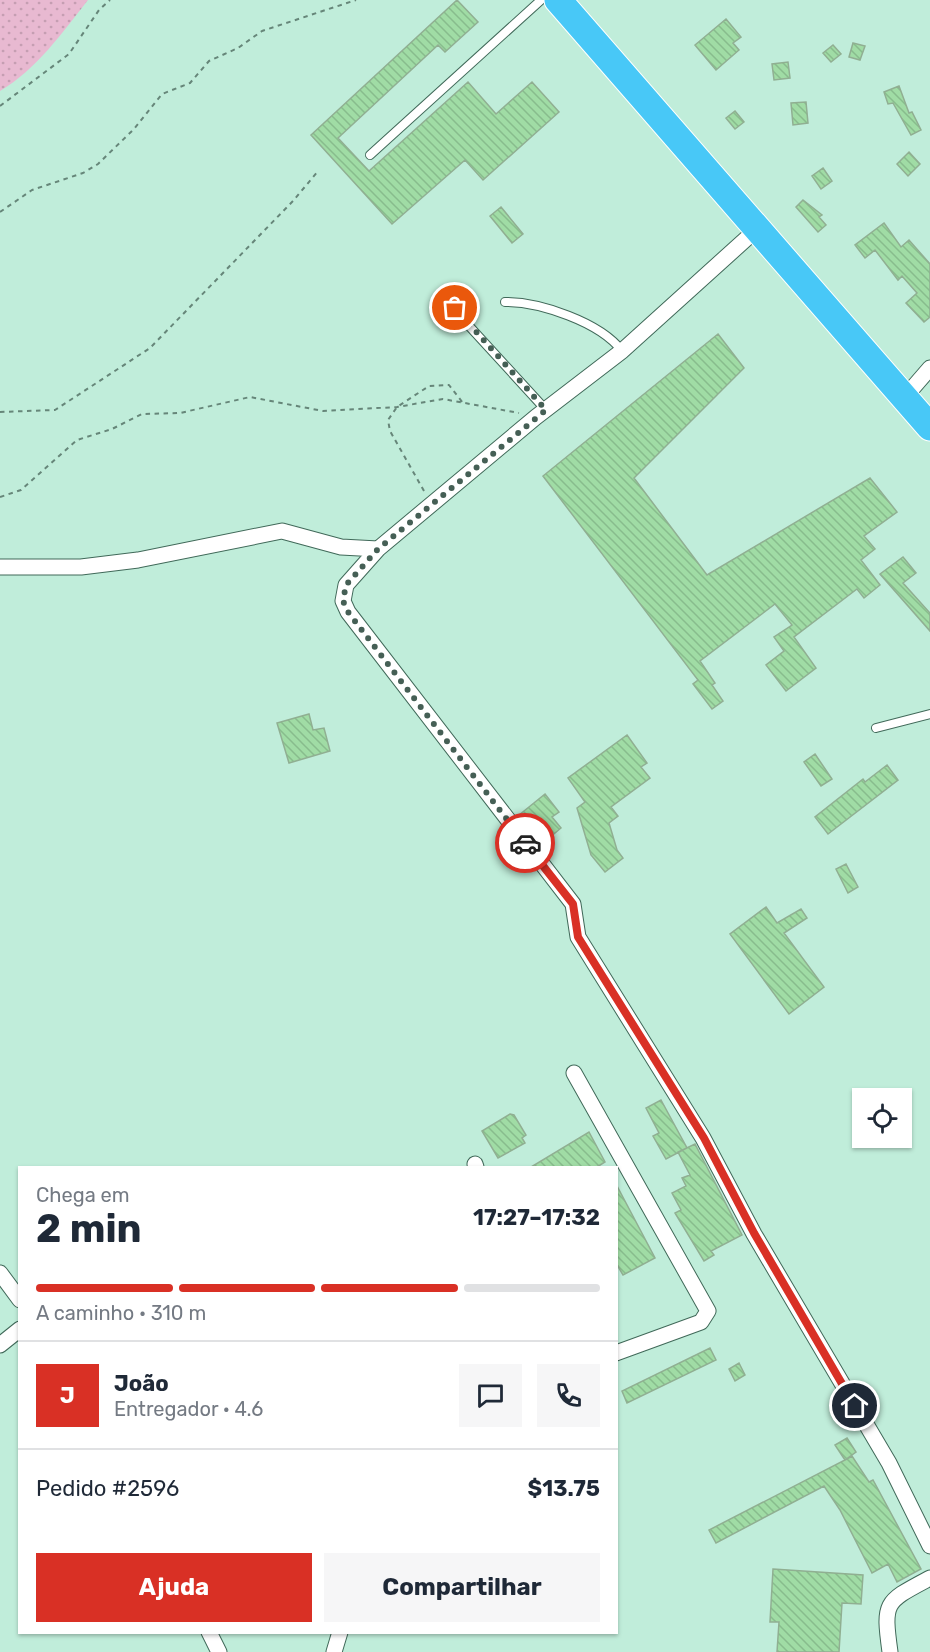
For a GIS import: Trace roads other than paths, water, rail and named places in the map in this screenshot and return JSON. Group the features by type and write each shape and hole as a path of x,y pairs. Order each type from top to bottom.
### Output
{"highway":[{"path":"560,2 930,427"}],"street":[{"path":"757,229 622,351 541,414 378,549 346,585 343,601 348,612 573,904 578,937 704,1138 754,1233 889,1463 930,1546"},
{"path":"904,398 930,368"},
{"path":"0,567 81,567 138,560 282,531 341,547 378,549"},
{"path":"573,1073 708,1311 701,1322 618,1352"},
{"path":"0,1273 18,1297"},
{"path":"0,1345 18,1331"},
{"path":"890,1652 885,1616 888,1606 897,1596 930,1578"},
{"path":"210,1634 219,1652"},
{"path":"333,1652 339,1634"}],"lane":[{"path":"370,155 560,2"},
{"path":"461,289 455,303 459,315 541,414"},
{"path":"505,302 520,302 583,322 615,343 622,351"},
{"path":"876,728 930,714"}]}
